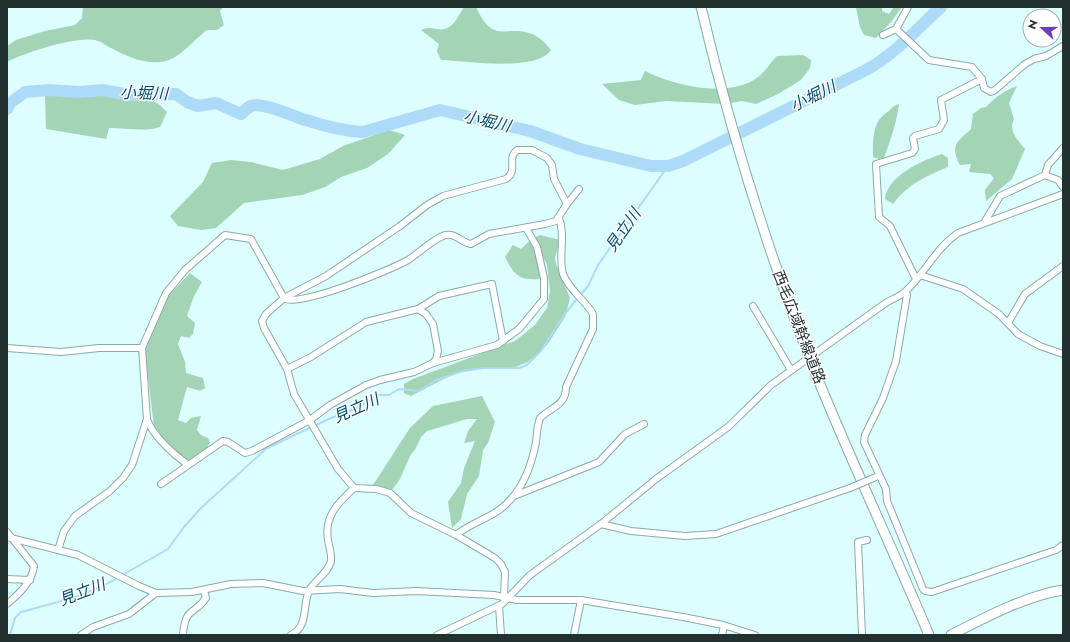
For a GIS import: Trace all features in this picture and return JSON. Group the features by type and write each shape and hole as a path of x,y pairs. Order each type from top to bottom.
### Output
{"main road":[{"name":"西毛広域幹線道路","path":"701,7 716,72 744,168 767,240 809,357 852,460 930,635"},
{"path":"950,635 977,621 1035,597 1063,590"}],"street":[{"path":"882,35 896,29 908,7"},
{"path":"896,29 929,60 972,67 982,79 986,90 990,92 995,90 1025,64 1034,59 1046,56 1063,46"},
{"path":"982,79 941,100 944,120 939,129 915,136 913,138 915,149 912,153 876,164 879,217 888,223 918,277 963,289 999,314 1018,334 1028,340 1063,354"},
{"path":"1045,175 1048,165 1063,148"},
{"path":"506,598 505,572 498,561 456,535 411,513 390,493 376,489 354,488 338,469 294,394 287,369 262,324 266,314 284,298 326,276 443,196 506,179 513,171 512,156 517,150 532,150 547,158 552,165 554,179 567,204"},
{"path":"984,223 1000,196 1045,175 1058,180 1063,187"},
{"path":"58,550 64,530 75,516 110,491 123,478 132,465 147,419 142,348 166,293 185,270 225,235 251,239 284,298 291,300 325,294 352,284 406,261 445,235 453,235 463,242 471,244 489,234 545,224 559,218 567,204 580,189"},
{"path":"437,635 499,606 530,575 601,524 656,479 728,427 772,385 791,370 827,346 887,302 905,292 946,242 958,233 1063,194"},
{"path":"456,535 470,524 498,511 514,496 528,474 540,418 562,402 566,395 566,387 593,329 593,314 576,294 563,274 563,229 559,218"},
{"path":"161,484 187,464 223,441 228,442 241,451 248,452 312,424 330,405 366,385 414,372 433,363 497,345 503,341 518,329 544,299 544,278 537,246 526,228"},
{"path":"1008,323 1025,294 1063,266"},
{"path":"287,369 311,357 366,322 418,309 439,296 492,284 503,341"},
{"path":"905,292 907,295 896,361 883,398 865,435 864,442 878,476 886,489 887,501 923,589 929,592 1056,550 1063,545"},
{"path":"753,306 791,370"},
{"path":"418,309 426,314 433,324 438,351 436,359 433,363"},
{"path":"7,348 61,352 99,348 142,348"},
{"path":"147,419 166,445 187,464"},
{"path":"514,496 599,462 625,434 644,424"},
{"path":"601,524 631,531 685,536 716,534 850,488 878,476"},
{"path":"291,635 300,628 309,591 324,573 330,561 327,539 329,517 333,509 354,488"},
{"path":"8,536 78,555 156,593 204,590 231,584 263,583 309,591 340,589 373,593 416,591 494,595 506,598 582,600 724,626 755,635"},
{"path":"7,604 19,594 33,576 34,566 8,536"},
{"path":"862,635 858,542 867,540"},
{"path":"7,579 30,580"},
{"path":"183,635 186,618 195,607 203,603 206,598 204,590"},
{"path":"81,635 93,627 129,614 156,593"},
{"path":"574,635 582,600"},
{"path":"499,606 501,635"},
{"path":"722,635 724,626"}],"green space":[{"path":"83,7 223,7 220,11 224,25 217,30 207,30 174,58 162,62 147,62 139,60 125,55 100,42 79,40 52,46 7,62 7,46 16,40 45,31 75,25 82,18"},
{"path":"464,7 476,7 482,19 495,30 523,32 535,35 551,50 543,57 517,63 500,64 441,60 437,51 439,44 421,30 427,28 447,28 454,23"},
{"path":"856,7 882,7 882,11 889,14 894,7 902,7 891,22 876,38 864,35 860,27"},
{"path":"803,55 811,60 810,68 801,80 778,94 756,104 742,101 725,104 666,101 635,105 619,100 602,84 641,80 645,71 671,81 702,88 717,89 732,87 746,84 758,77 777,56"},
{"path":"1017,86 1009,103 1014,119 1012,128 1015,136 1025,149 1012,179 986,201 985,190 994,178 990,174 969,172 971,164 960,165 955,152 956,144 971,129 973,114 981,108 986,107 996,97"},
{"path":"45,94 78,96 100,94 149,99 160,105 167,112 160,127 142,130 109,128 106,139 46,129"},
{"path":"899,104 895,125 884,158 879,159 873,157 874,132 878,122 881,117 894,106"},
{"path":"389,130 405,135 388,154 367,168 341,177 325,187 302,195 244,203 216,228 201,230 178,226 170,216 203,182 212,163 231,160 251,162 283,170 320,159 343,146"},
{"path":"942,154 948,158 948,167 918,181 905,191 893,204 885,199 887,191 899,176 925,160"},
{"path":"540,235 560,240 555,258 556,264 570,298 565,317 547,345 528,362 513,368 486,368 455,373 411,396 404,393 404,384 413,379 515,341 535,325 547,308 550,291 547,265 542,255 543,269 539,279 526,279 514,272 505,257 513,245 521,249 533,238"},
{"path":"190,273 202,282 194,296 187,316 195,323 193,334 189,338 181,336 178,344 185,362 186,373 203,378 205,388 200,391 187,387 178,420 186,423 191,418 201,416 197,430 201,435 208,438 210,443 200,454 186,460 167,443 154,427 145,350 168,296"},
{"path":"482,396 495,422 488,443 483,450 479,476 467,494 461,519 452,528 448,502 461,483 464,468 475,441 464,443 468,431 477,419 467,419 427,431 421,437 410,456 400,479 392,490 373,485 410,428 433,406"}],"waterway":[{"name":"小堀川","path":"7,109 10,103 25,92 49,90 79,92 102,90 130,95 176,94 187,102 198,106 216,103 241,114 247,108 256,105 275,109 327,126 349,131 363,132 440,110 530,131 580,149 651,166 668,166 683,161 877,64 896,49 941,7"},
{"name":"見立川","path":"10,635 15,618 21,612 73,598 105,585 168,549 184,527 201,508 267,448 331,418 357,408 379,395 389,395 399,389 419,391 436,380 463,371 483,368 519,368 527,365 540,352 567,311 588,286 598,265 668,166"}]}
